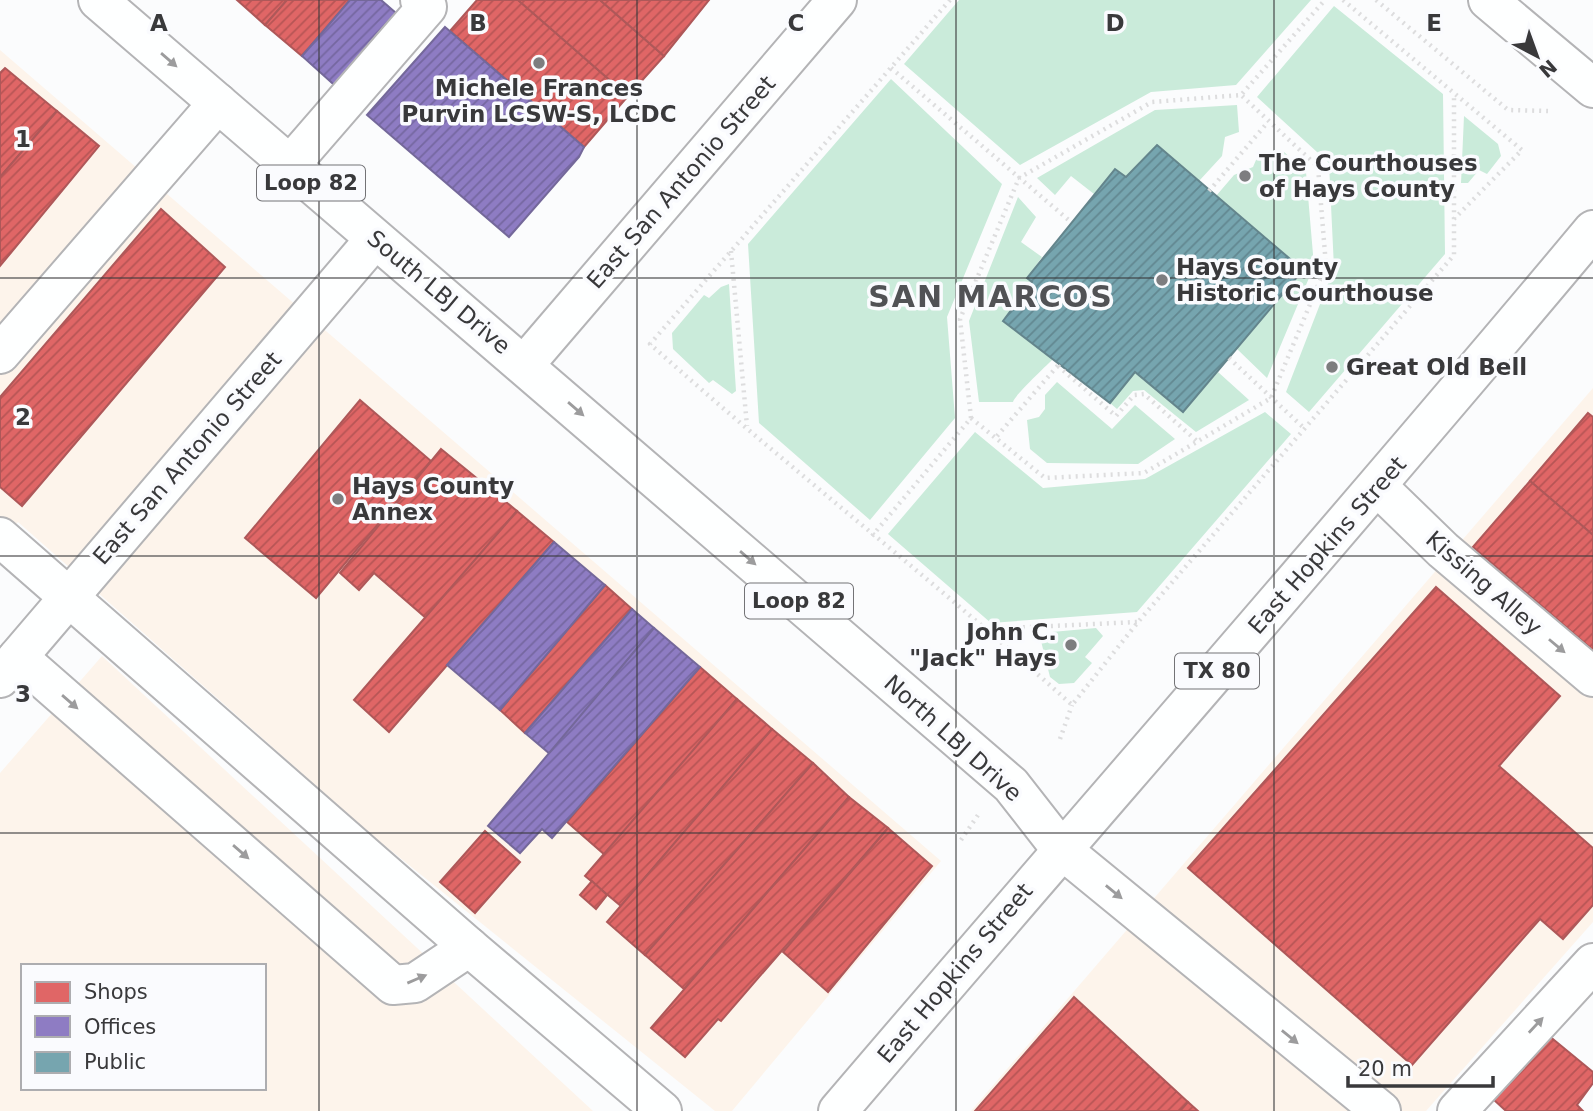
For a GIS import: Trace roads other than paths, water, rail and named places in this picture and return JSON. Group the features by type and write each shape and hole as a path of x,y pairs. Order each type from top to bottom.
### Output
{"main road":[{"name":"South LBJ Drive","path":"98,0 375,239 525,364"},
{"path":"290,165 428,7 420,0"},
{"path":"1488,0 1593,88"},
{"name":"East San Antonio Street","path":"525,364 820,6"},
{"path":"0,354 218,103"},
{"name":"East Hopkins Street","path":"838,1111 1061,849 1378,487 1593,230"},
{"name":"East San Antonio Street","path":"9,668 375,239"},
{"name":"North LBJ Drive","path":"525,364 1011,785 1061,849 1381,1111"},
{"name":"Kissing Alley","path":"1378,487 1443,550 1593,677"},
{"path":"0,537 469,947 662,1111"},
{"path":"9,668 393,985 415,983 469,947"},
{"path":"1457,1111 1593,963"}],"place":[{"name":"Michele Frances Purvin LCSW-S, LCDC","path":"539,63"},
{"name":"The Courthouses of Hays County","path":"1245,176"},
{"name":"Hays County Historic Courthouse","path":"1162,280"},
{"name":"Great Old Bell","path":"1332,367"},
{"name":"Hays County Annex","path":"338,499"},
{"name":"John C. \"Jack\" Hays","path":"1071,645"}],"district":[{"name":"SAN MARCOS","path":"991,296"}]}
